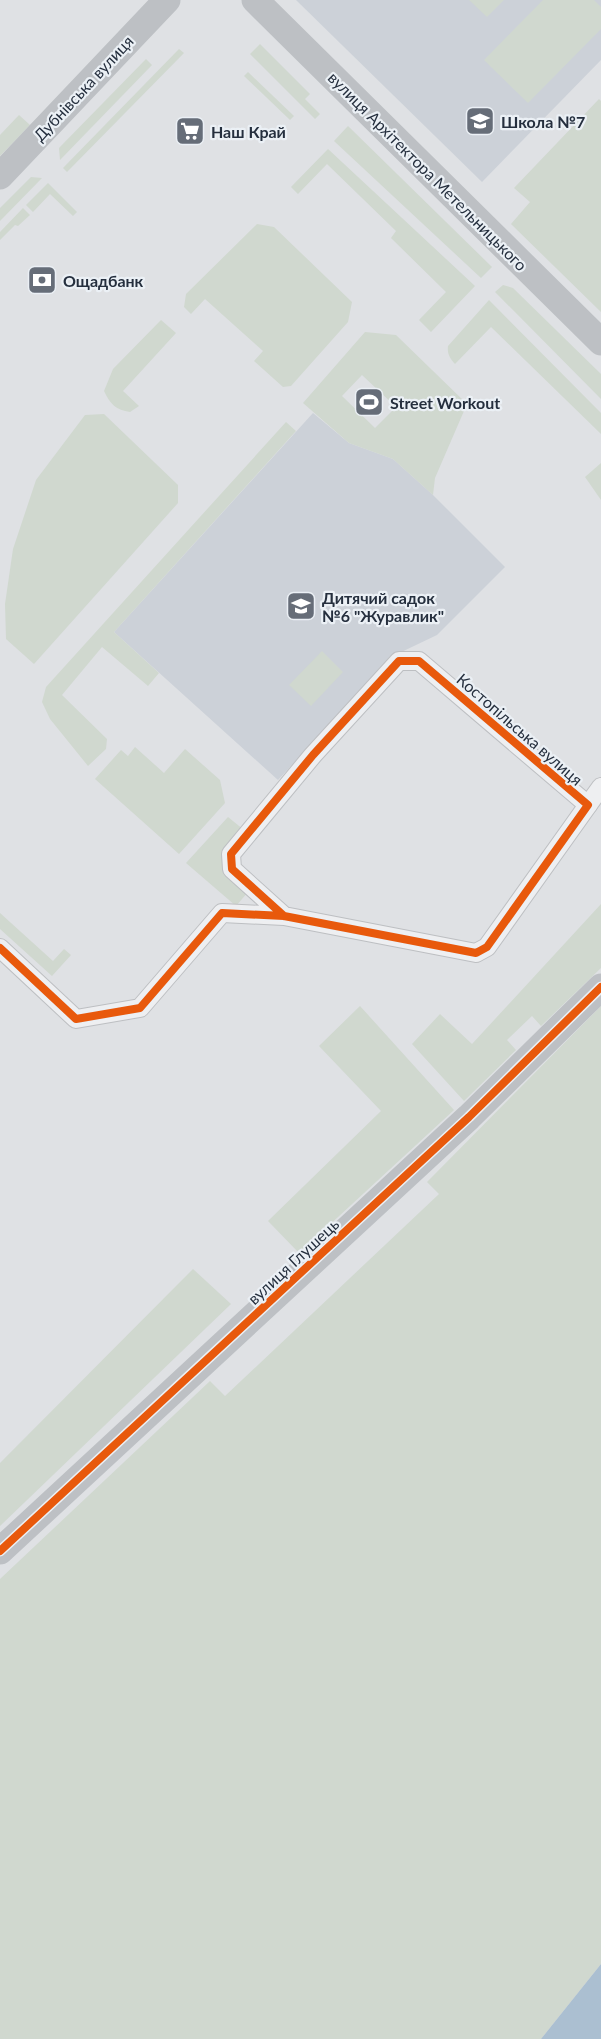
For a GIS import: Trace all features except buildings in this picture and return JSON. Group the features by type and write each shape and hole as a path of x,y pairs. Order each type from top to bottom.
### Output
{"street":[{"name":"Дубнівська вулиця","path":"0,176 167,0"},
{"name":"вулиця Архітектора Метельницького","path":"255,0 601,342"},
{"name":"Костопільська вулиця","path":"284,916 232,869 231,854 313,755 399,661 419,661 588,805"},
{"name":"Костопільська вулиця","path":"0,948 76,1019 140,1008 222,912 284,916 476,953 487,947 601,787"},
{"name":"вулиця Глушець","path":"0,1551 469,1117 601,987"}],"shaded area":[{"name":"Школа №7","path":"296,0 601,0 601,60 482,182"},
{"path":"469,0 504,0 487,17"},
{"path":"543,0 594,0 601,7 601,29 528,103 484,60"},
{"path":"260,44 310,94 305,99 320,114 315,119 250,54"},
{"path":"179,49 184,53 67,172 63,168"},
{"path":"146,59 152,65 60,160 59,148"},
{"path":"248,72 294,116 290,120 244,76"},
{"path":"599,99 601,101 601,312 511,224 530,202 514,188"},
{"path":"19,115 30,125 0,156 0,135"},
{"path":"348,126 492,267 481,278 334,141"},
{"path":"328,149 475,286 431,332 419,320 446,292 391,238 396,231 327,164 298,194 291,187"},
{"path":"31,177 42,178 0,221 0,208"},
{"path":"48,183 77,212 73,216 50,194 33,212 26,205"},
{"path":"23,208 30,215 18,226 15,225 0,240 0,232"},
{"path":"257,224 274,227 352,302 348,322 291,386 283,387 254,361 263,351 205,299 191,314 184,307 186,294"},
{"path":"503,285 513,288 601,374 601,399 495,292"},
{"path":"489,300 601,413 601,434 491,327 455,364 449,356 448,346"},
{"path":"161,320 176,333 123,391 139,406 130,412 121,410 111,403 104,391 113,369"},
{"path":"365,332 396,335 467,404 435,478 433,495 393,459 349,443 303,403","holes":["362,375 396,407 375,428 342,396"]},
{"name":"Дитячий садок №6 \"Журавлик\"","path":"313,413 349,443 393,459 433,495 505,567 437,635 393,656 278,780 114,632"},
{"path":"104,414 178,485 178,503 34,664 6,639 5,604 13,549 36,480 85,415"},
{"path":"286,422 296,431 114,632 159,673 148,686 102,647 62,695 107,739 106,749 88,766 50,719 42,702 46,687"},
{"path":"601,463 601,500 585,477"},
{"path":"322,651 343,672 311,706 289,685"},
{"path":"135,747 164,773 185,749 220,780 225,803 179,854 95,779 121,750 128,756"},
{"path":"228,817 244,830 227,852 248,892 236,906 186,863"},
{"path":"601,904 601,968 541,1026 532,1016 507,1040 516,1050 464,1101 412,1044 440,1014 472,1044"},
{"path":"0,913 53,961 64,949 71,955 52,976 0,929"},
{"path":"360,1006 454,1110 299,1253 268,1221 381,1111 319,1046"},
{"path":"601,1006 601,1964 541,2039 0,2039 0,1579 210,1381 225,1396 439,1194 427,1182"},
{"path":"193,1269 231,1304 0,1526 0,1463"}],"water":[{"path":"601,1964 601,2039 541,2039"}],"cycle path":[{"path":"0,948 76,1019 140,1008 222,913 284,916 476,953 487,947 588,805 419,661 399,661 313,755 231,854 232,869 284,916"},
{"path":"0,1551 469,1117 601,987"}],"place":[{"name":"Школа №7","path":"480,121"},
{"name":"Наш Край","path":"190,131"},
{"name":"Ощадбанк","path":"42,280"},
{"name":"Street Workout","path":"369,402"},
{"name":"Дитячий садок №6 \"Журавлик\"","path":"301,606"}]}
